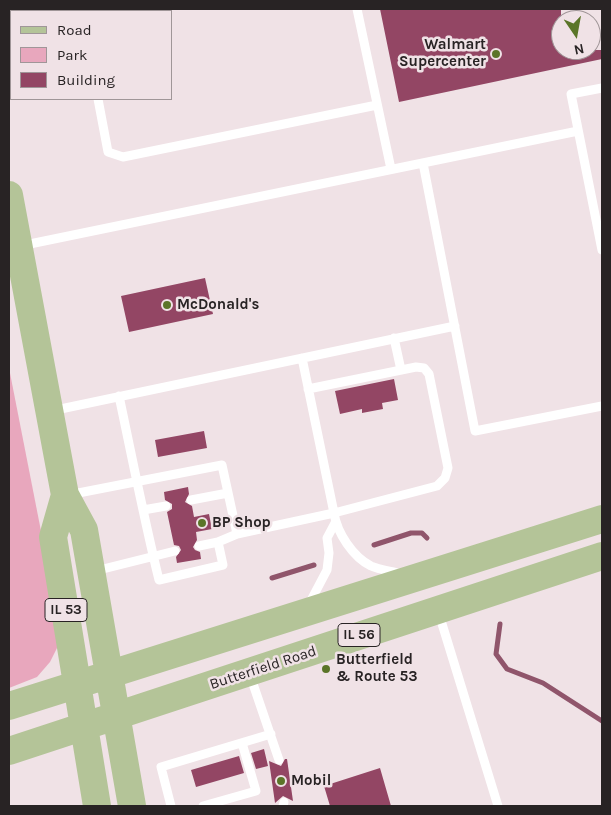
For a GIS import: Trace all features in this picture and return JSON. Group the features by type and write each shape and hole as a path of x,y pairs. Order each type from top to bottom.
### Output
{"main road":[{"name":"IL 53","path":"9,195 65,495 84,530 132,806"},
{"name":"IL 53","path":"65,495 53,538 97,806"},
{"name":"IL 56","path":"9,706 602,519"},
{"name":"Butterfield Road","path":"9,751 602,556"}],"lane":[{"path":"357,9 391,169"},
{"path":"602,88 571,94 602,250"},
{"path":"98,100 108,152 123,157 377,105"},
{"path":"17,246 578,132"},
{"path":"423,163 475,431 602,406"},
{"path":"48,411 454,326"},
{"path":"394,338 401,370"},
{"path":"302,358 335,523 359,558 373,567 414,577"},
{"path":"199,546 218,542 237,534 334,513 437,486 445,478 448,468 429,374 424,368 416,367 308,388"},
{"path":"119,396 159,580 223,565 218,542"},
{"path":"65,495 222,464 237,534"},
{"path":"190,500 228,492"},
{"path":"143,510 166,506"},
{"path":"305,613 327,570 329,553 327,538 335,523"},
{"path":"92,572 175,551"},
{"path":"437,609 498,806"},
{"path":"249,673 279,760"},
{"path":"171,806 161,767 271,734"},
{"path":"203,806 256,791 242,743"}],"green space":[{"path":"9,368 51,582 59,644 50,662 37,677 9,688"}],"building":[{"name":"Walmart Supercenter","path":"380,9 561,9 551,10 551,60 597,60 399,102"},
{"name":"McDonald's","path":"205,278 213,314 129,332 121,296"},
{"path":"394,379 398,400 382,403 383,409 362,413 362,409 340,414 335,391"},
{"path":"204,431 207,448 158,457 155,440"},
{"path":"188,487 189,494 185,502 192,506 194,517 209,514 212,529 196,532 197,540 193,547 200,552 201,559 177,563 176,557 181,550 179,546 174,545 167,512 172,509 172,504 165,500 164,492"},
{"path":"264,749 268,766 256,769 251,753"},
{"name":"Mobil","path":"239,756 244,773 196,787 191,770"},
{"name":"Mobil","path":"285,759 287,759 293,801 283,796 275,803 269,761 281,766"},
{"path":"380,768 391,806 330,806 324,786"}],"waterway":[{"path":"374,545 411,533 422,533 427,538"},
{"path":"272,578 314,565"},
{"path":"500,624 496,654 507,669 543,683 602,721"}],"place":[{"name":"Walmart Supercenter","path":"496,54"},
{"name":"McDonald's","path":"167,305"},
{"name":"BP Shop","path":"202,523"},
{"name":"Butterfield & Route 53","path":"326,669"},
{"name":"Mobil","path":"281,781"}]}
